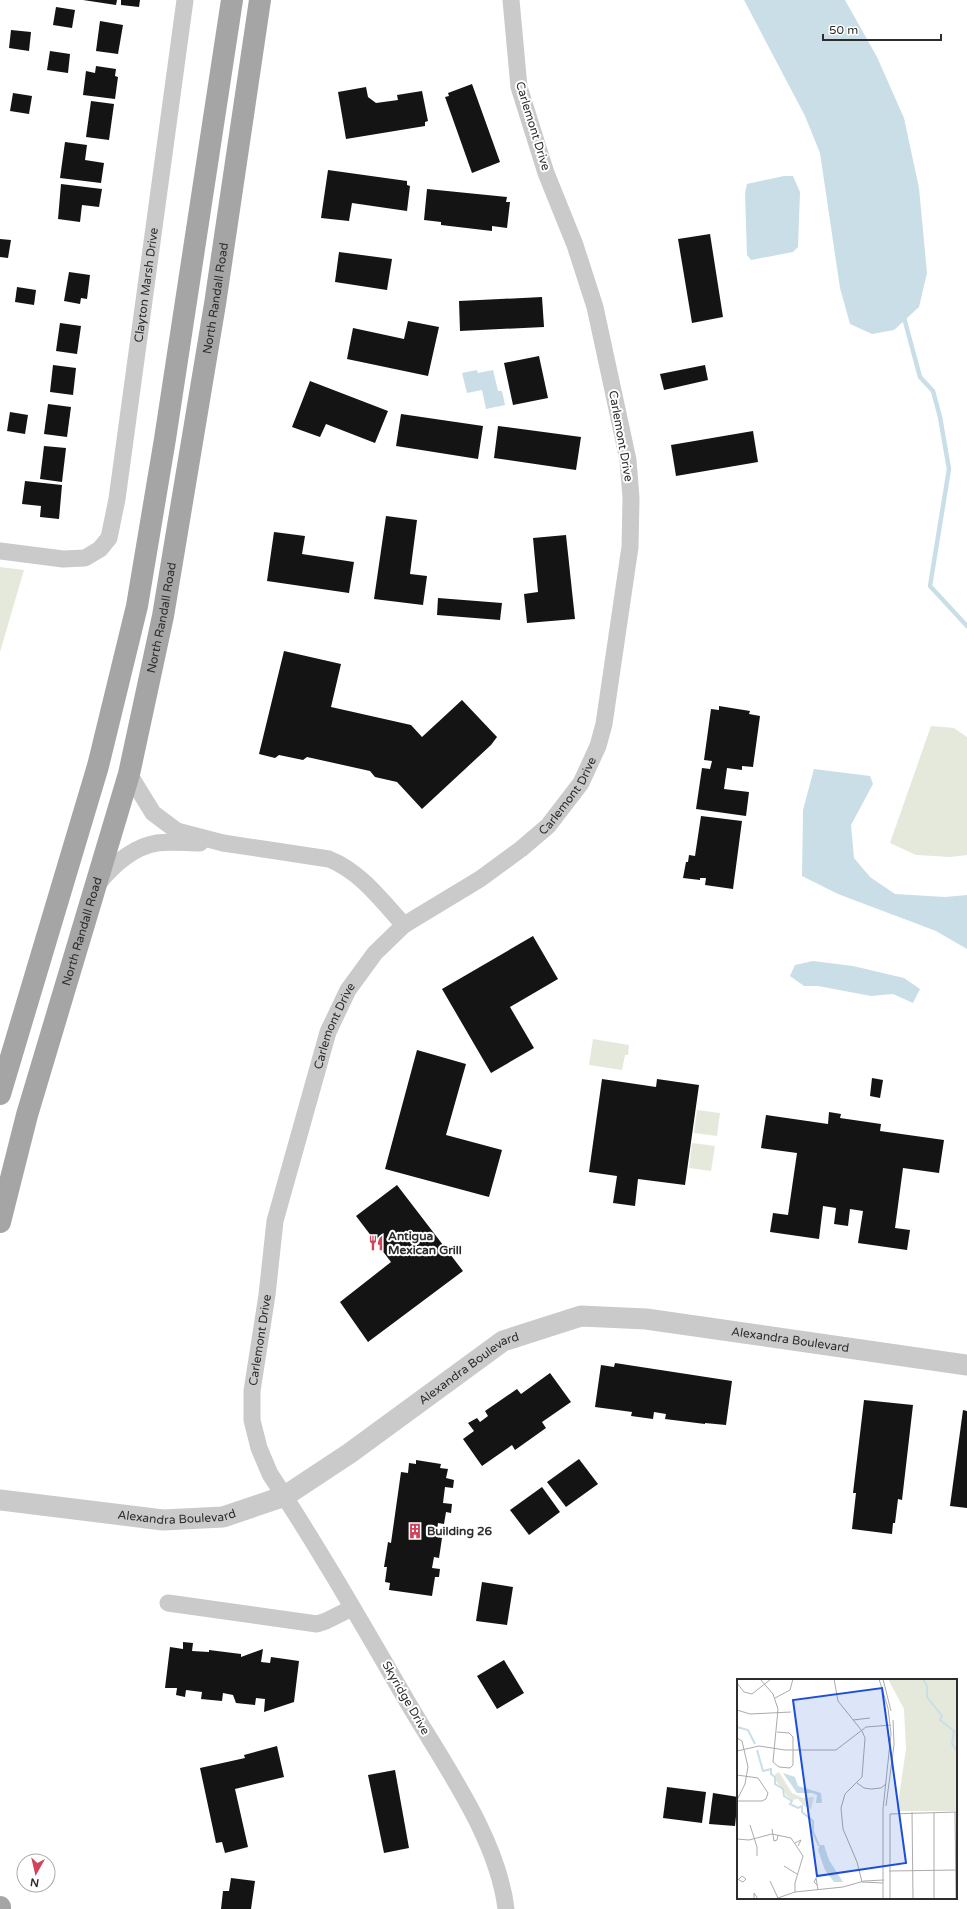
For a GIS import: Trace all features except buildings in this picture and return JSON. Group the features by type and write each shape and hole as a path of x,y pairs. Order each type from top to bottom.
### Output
{"main road":[{"path":"0,1094 98,766 137,606 165,439 232,0"},
{"name":"North Randall Road","path":"0,1222 27,1115 129,774 163,616 175,552 241,133 260,0"}],"street":[{"name":"Clayton Marsh Drive","path":"0,551 63,559 85,558 100,549 109,538 117,499 184,0"},
{"name":"Carlemont Drive","path":"285,1496 270,1474 259,1448 252,1420 252,1391 267,1295 275,1221 328,1032 348,990 375,953 404,925 480,879 521,849 548,826 581,783 598,746 604,724 630,547 631,498 628,460 596,307 584,271 546,173 519,87 511,0"},
{"path":"129,774 153,813 177,830 223,843 329,859 342,865 369,885 404,925"},
{"path":"95,888 107,873 134,851 157,843 223,843"},
{"name":"Alexandra Boulevard","path":"0,1500 163,1520 223,1517 285,1496 350,1453 503,1341 581,1316 646,1319 967,1365"},
{"name":"Skyridge Drive","path":"285,1496 485,1834 505,1896 506,1909"},
{"path":"168,1603 317,1624 352,1608"}],"shaded area":[{"path":"0,567 24,570 0,652"},
{"path":"931,726 954,728 967,737 967,855 950,857 916,855 890,843"},
{"path":"593,1039 629,1045 628,1055 625,1055 622,1070 589,1065"},
{"path":"697,1110 720,1113 717,1136 694,1133"},
{"path":"692,1143 715,1146 711,1171 689,1168"}],"water":[{"path":"744,0 845,0 877,57 904,118 919,188 927,273 919,307 894,330 872,334 850,324 840,288 820,153 805,116"},
{"path":"784,176 793,176 800,192 798,247 793,252 751,260 747,255 745,193 747,184"},
{"path":"477,370 478,373 493,370 498,391 502,391 505,405 486,409 482,390 467,393 462,373"},
{"path":"814,769 870,776 873,784 851,825 854,858 870,877 895,894 945,897 967,895 967,949 936,931 838,894 802,876 803,810"},
{"path":"813,961 853,966 904,978 920,989 913,1003 893,994 871,996 818,986 804,986 790,976 795,965"}],"waterway":[{"path":"903,314 920,377 933,391 940,417 949,469 930,586 967,626"}],"place":[{"name":"Antigua Mexican Grill","path":"376,1243"},
{"name":"Building 26","path":"415,1531"}]}
